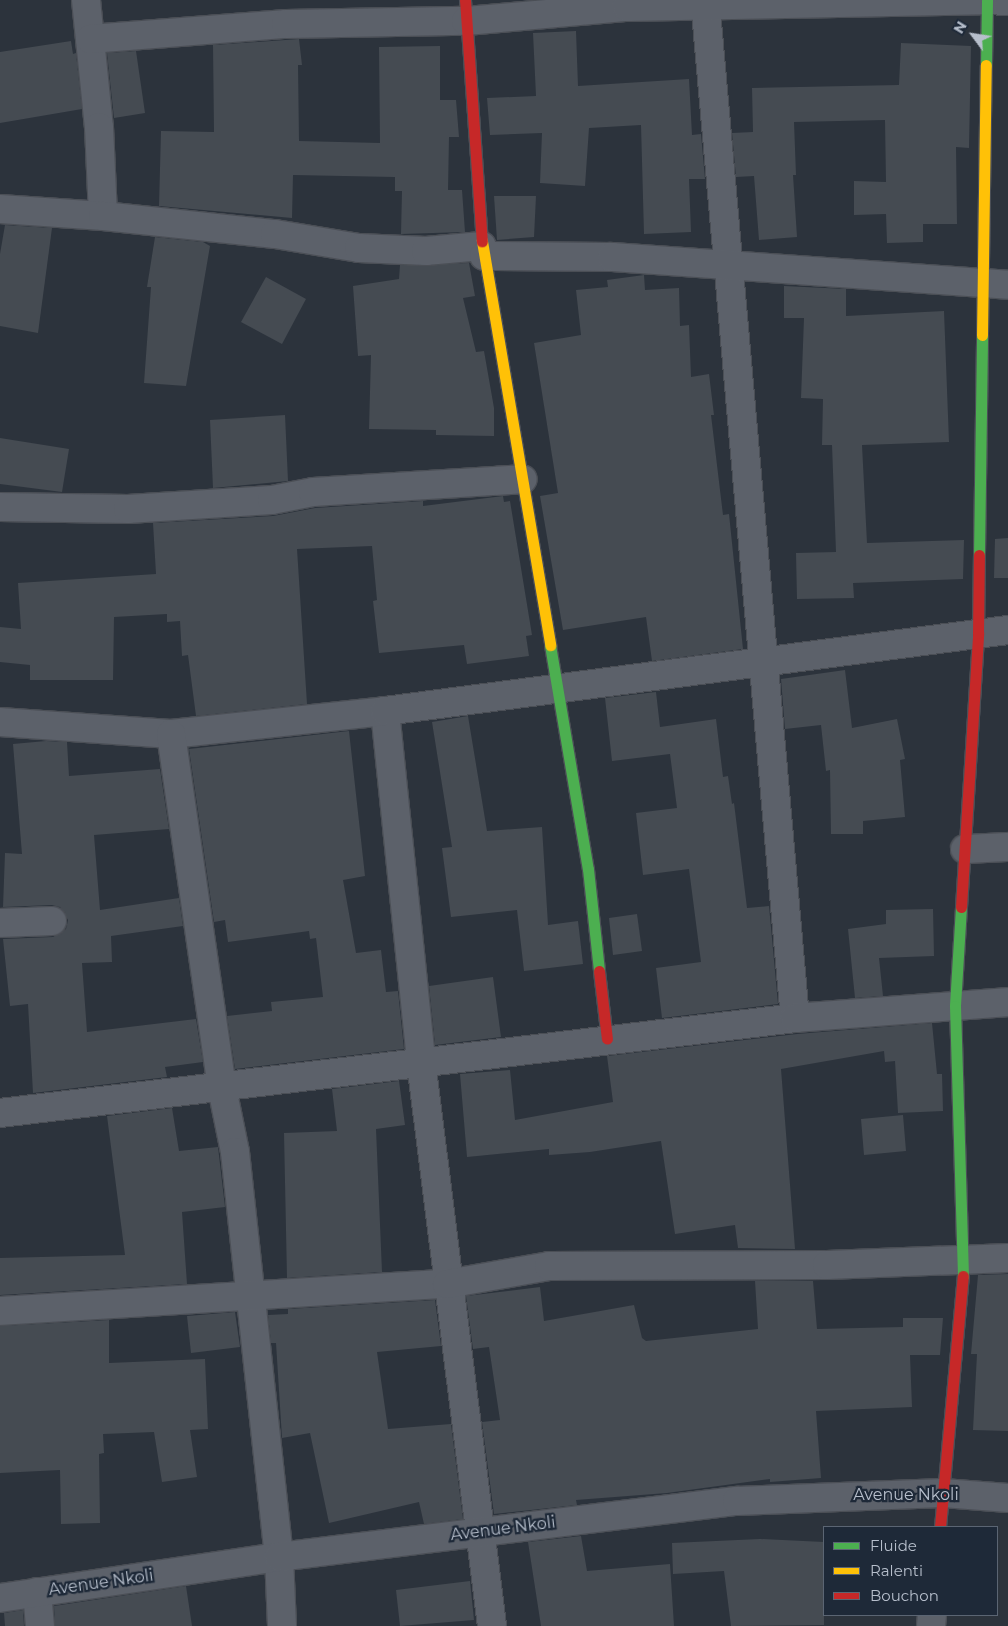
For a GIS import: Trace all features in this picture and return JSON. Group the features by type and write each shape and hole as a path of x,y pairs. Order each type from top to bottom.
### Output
{"street":[{"path":"86,0 99,127 103,216"},
{"path":"940,1526 964,1259 955,1006 978,633 995,285 986,0"},
{"path":"90,39 466,11 705,2 1008,1"},
{"path":"705,2 795,1018"},
{"path":"466,11 483,251 588,869 607,1039"},
{"path":"0,209 103,216 275,234 359,248 612,257 728,267 995,285"},
{"path":"0,506 128,509 272,500 313,492 523,479"},
{"path":"0,722 171,734 384,711 1008,630"},
{"path":"384,711 420,1062 478,1532 492,1626"},
{"path":"171,734 222,1088 235,1152 279,1557 282,1626"},
{"path":"965,849 1008,847"},
{"path":"0,923 52,921"},
{"path":"0,1113 222,1088 607,1039 795,1018 1008,1002"},
{"path":"0,1311 251,1294 447,1284 549,1266 827,1265 1008,1258"},
{"name":"Avenue Nkoli","path":"0,1598 279,1557 737,1501 943,1493 1008,1498"},
{"path":"37,1592 40,1626"}],"building":[{"path":"576,31 578,86 689,79 692,135 701,134 705,179 689,179 691,232 644,234 641,125 589,128 585,186 540,183 542,133 490,135 487,98 536,96 533,33"},
{"path":"299,39 302,65 298,65 299,141 380,143 379,47 440,46 440,100 456,100 459,137 449,137 448,190 462,190 465,232 401,234 402,191 395,191 395,177 293,175 292,218 159,206 161,131 214,132 213,45"},
{"path":"71,41 73,54 76,53 82,109 0,123 0,52"},
{"path":"901,43 971,46 969,148 956,147 957,224 923,224 923,242 887,243 886,214 854,215 854,181 886,182 885,120 794,122 796,175 793,175 797,237 759,240 754,176 736,177 732,133 753,132 752,88 899,85"},
{"path":"136,51 145,113 114,118 107,53"},
{"path":"494,196 536,196 534,237 497,240"},
{"path":"5,225 52,228 38,333 0,326 0,254"},
{"path":"155,237 203,242 210,246 186,386 144,383 151,287 147,287"},
{"path":"469,263 475,296 463,298 476,352 484,351 494,408 494,436 436,435 436,430 369,429 371,355 358,356 353,286 399,279 400,265"},
{"path":"644,275 645,290 679,288 680,326 689,325 691,377 709,374 714,415 711,415 723,515 729,514 743,649 652,661 646,617 563,630 540,496 558,493 534,343 581,335 576,290 608,287 607,280"},
{"path":"266,277 306,299 282,344 241,322"},
{"path":"784,286 846,289 846,316 944,311 949,442 862,445 867,543 964,540 963,579 853,583 854,598 797,599 796,553 836,552 832,445 822,445 823,399 801,398 804,318 784,318"},
{"path":"285,415 288,481 213,488 210,420"},
{"path":"0,438 69,449 62,492 0,484"},
{"path":"503,496 504,502 510,501 532,635 526,636 529,656 467,664 464,645 379,653 373,601 377,600 372,546 297,549 307,704 196,716 188,655 182,656 180,621 167,622 167,614 114,617 113,680 30,680 30,665 0,662 0,627 21,629 18,583 156,574 153,523 273,516 315,508 423,501 423,506"},
{"path":"1008,538 1008,578 994,578 995,539"},
{"path":"845,670 852,728 897,719 905,759 900,760 905,817 863,821 863,834 831,834 830,770 826,771 821,725 785,729 781,679"},
{"path":"656,692 660,727 716,719 723,777 728,776 732,804 734,803 747,908 769,906 778,1004 662,1018 656,968 701,962 689,869 643,875 636,813 677,808 670,754 612,761 605,698"},
{"path":"468,716 487,831 542,827 548,925 578,921 583,964 524,971 517,910 451,917 442,848 452,847 432,722"},
{"path":"349,731 365,876 343,880 356,953 381,950 386,992 398,991 404,1049 235,1069 227,1016 272,1011 271,1002 323,997 316,938 310,939 309,931 228,942 225,920 214,922 189,749"},
{"path":"46,741 67,742 69,776 160,769 169,829 94,835 100,910 179,898 183,926 111,936 112,962 82,963 87,1032 196,1019 203,1062 165,1067 167,1077 33,1093 28,1004 10,1006 3,939 53,937 66,929 68,920 60,907 52,905 3,907 5,853 22,854 13,744"},
{"path":"933,909 934,956 879,958 883,996 855,998 848,929 886,924 886,910"},
{"path":"637,914 642,951 613,955 609,918"},
{"path":"493,977 501,1037 435,1045 429,986"},
{"path":"932,1023 937,1074 942,1074 943,1111 898,1113 895,1061 885,1062 884,1051 781,1069 795,1249 738,1248 735,1225 675,1234 661,1141 590,1152 549,1155 549,1149 467,1157 460,1074 510,1070 515,1120 613,1102 607,1056 797,1034"},
{"path":"399,1081 405,1125 376,1129 382,1272 287,1278 284,1133 337,1131 332,1089"},
{"path":"172,1108 179,1151 218,1147 225,1207 182,1212 187,1284 0,1295 0,1258 125,1255 107,1116"},
{"path":"903,1115 906,1151 864,1155 861,1119"},
{"path":"1008,1274 1008,1431 973,1430 977,1354 971,1354 978,1275"},
{"path":"755,1281 813,1281 817,1329 903,1327 903,1318 943,1318 940,1355 910,1355 912,1407 816,1411 821,1478 770,1482 770,1479 667,1493 576,1500 577,1505 494,1514 482,1422 500,1420 489,1347 473,1349 466,1296 540,1287 544,1321 634,1305 642,1338 646,1341 758,1329"},
{"path":"435,1300 441,1346 377,1352 388,1429 451,1424 463,1519 424,1524 419,1502 329,1523 310,1433 282,1438 276,1343 271,1343 268,1315 288,1314 288,1309"},
{"path":"235,1312 240,1347 191,1353 187,1316"},
{"path":"109,1320 109,1363 205,1359 208,1429 190,1430 197,1477 162,1482 154,1432 103,1434 104,1453 99,1454 100,1523 61,1524 60,1470 0,1473 0,1326"},
{"path":"581,1536 587,1571 670,1564 674,1626 541,1626 528,1542"},
{"path":"760,1539 823,1542 824,1625 731,1626 724,1571 673,1574 672,1543"},
{"path":"470,1581 474,1620 400,1626 396,1590"},
{"path":"186,1586 192,1626 55,1626 54,1606"},
{"path":"23,1610 24,1626 5,1626 4,1613"}],"traffic: fast":[{"path":"986,65 987,0"},
{"path":"979,555 982,335"},
{"path":"550,645 588,869 599,971"},
{"path":"961,907 955,1006 963,1276"}],"traffic: slow":[{"path":"982,335 986,65"},
{"path":"482,241 550,645"}],"traffic: jam":[{"path":"465,0 482,241"},
{"path":"961,907 978,633 979,555"},
{"path":"599,971 607,1039"},
{"path":"940,1526 963,1276"}]}
